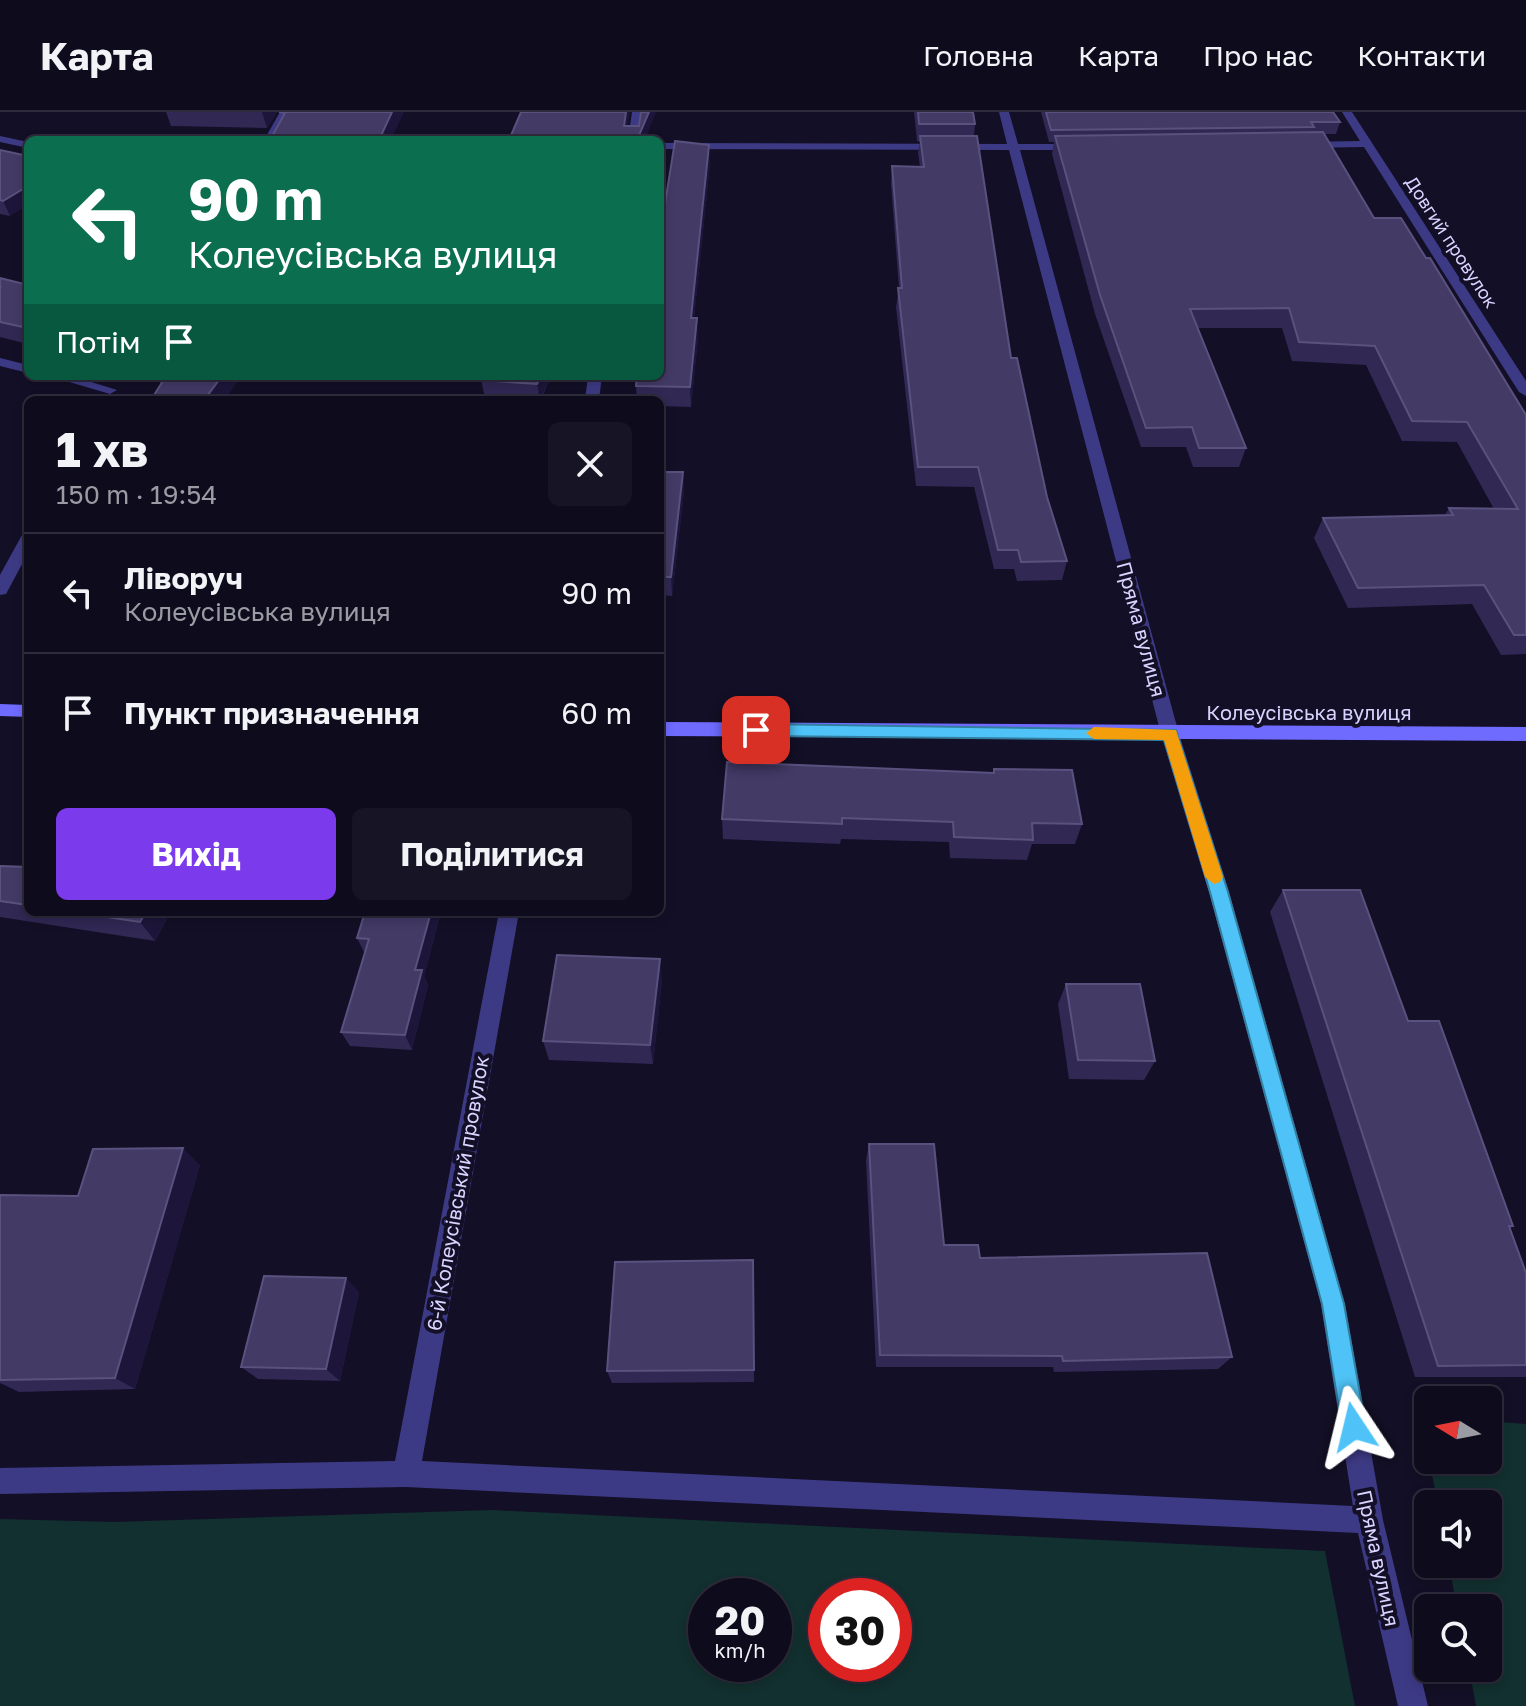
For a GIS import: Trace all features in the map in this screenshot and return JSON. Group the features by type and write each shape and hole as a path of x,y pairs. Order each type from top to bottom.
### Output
{"street":[{"path":"271,136 285,112"},
{"path":"634,136 637,112"},
{"name":"Пряма вулиця","path":"1004,112 1170,734 1219,892 1333,1304 1369,1520 1413,1706"},
{"name":"Довгий провулок","path":"1347,112 1526,392"},
{"path":"0,139 24,144"},
{"path":"1290,145 1367,144"},
{"path":"664,146 1091,147"},
{"path":"0,362 24,368"},
{"path":"67,380 107,395"},
{"path":"0,590 24,546"},
{"path":"0,710 24,711"},
{"name":"Колеусівська вулиця","path":"664,729 1526,734"},
{"name":"6-й Колеусівський провулок","path":"406,1474 508,916"},
{"path":"0,1481 406,1474 1369,1520"}],"green space":[{"path":"1502,1422 1526,1424 1526,1706 1476,1706 1472,1682 1502,1682 1502,1594 1454,1594 1452,1578 1502,1578 1502,1490 1435,1490 1432,1474 1502,1474"},
{"path":"492,1510 1325,1551 1355,1706 0,1706 0,1519 114,1522"}],"building":[{"path":"279,112 392,112 381,136 272,136 285,113"},
{"path":"521,112 626,112 624,126 639,126 641,112 649,112 639,136 511,136"},
{"path":"918,112 973,112 975,124 919,124"},
{"path":"1046,112 1333,112 1340,122 1311,122 1314,127 1051,130"},
{"path":"1323,132 1374,218 1401,218 1426,258 1430,258 1526,415 1526,635 1514,635 1484,585 1358,588 1323,518 1453,515 1449,508 1518,509 1467,422 1412,421 1375,346 1299,342 1289,308 1190,309 1246,448 1199,448 1192,427 1146,428 1100,295 1055,136"},
{"path":"920,136 977,136 1011,358 1017,358 1047,497 1067,561 1021,562 1018,550 998,550 978,467 918,467 898,288 902,288 892,166 924,167"},
{"path":"675,141 709,145 691,318 697,318 690,387 636,386 637,380 664,380 664,210"},
{"path":"0,150 24,155 24,188 0,200"},
{"path":"0,278 24,284 24,327 0,322"},
{"path":"164,380 219,380 207,396 154,396"},
{"path":"481,380 539,380 537,384"},
{"path":"664,472 683,472 671,577 664,577"},
{"path":"727,762 994,773 994,769 1072,770 1082,824 1032,823 1033,840 954,837 953,822 842,818 842,824 722,819"},
{"path":"0,866 24,867 24,904 0,901"},
{"path":"1283,890 1360,890 1408,1021 1439,1021 1513,1226 1509,1226 1526,1273 1526,1365 1438,1366"},
{"path":"100,916 144,916 140,922"},
{"path":"364,916 430,916 415,970 422,970 405,1035 341,1032 369,939 357,938"},
{"path":"557,955 660,959 650,1045 543,1041"},
{"path":"1066,984 1140,984 1155,1061 1078,1060"},
{"path":"869,1144 934,1144 944,1245 978,1245 980,1258 1207,1253 1232,1357 1063,1361 1062,1356 880,1355"},
{"path":"183,1148 115,1378 0,1380 0,1195 78,1196 93,1149"},
{"path":"753,1260 754,1370 607,1371 615,1262"},
{"path":"264,1276 346,1278 326,1369 241,1367"}],"slow traffic":[{"path":"1094,733 1170,734 1214,877"}],"route":[{"path":"756,730 1170,734 1219,892 1333,1304 1354,1427"}]}
